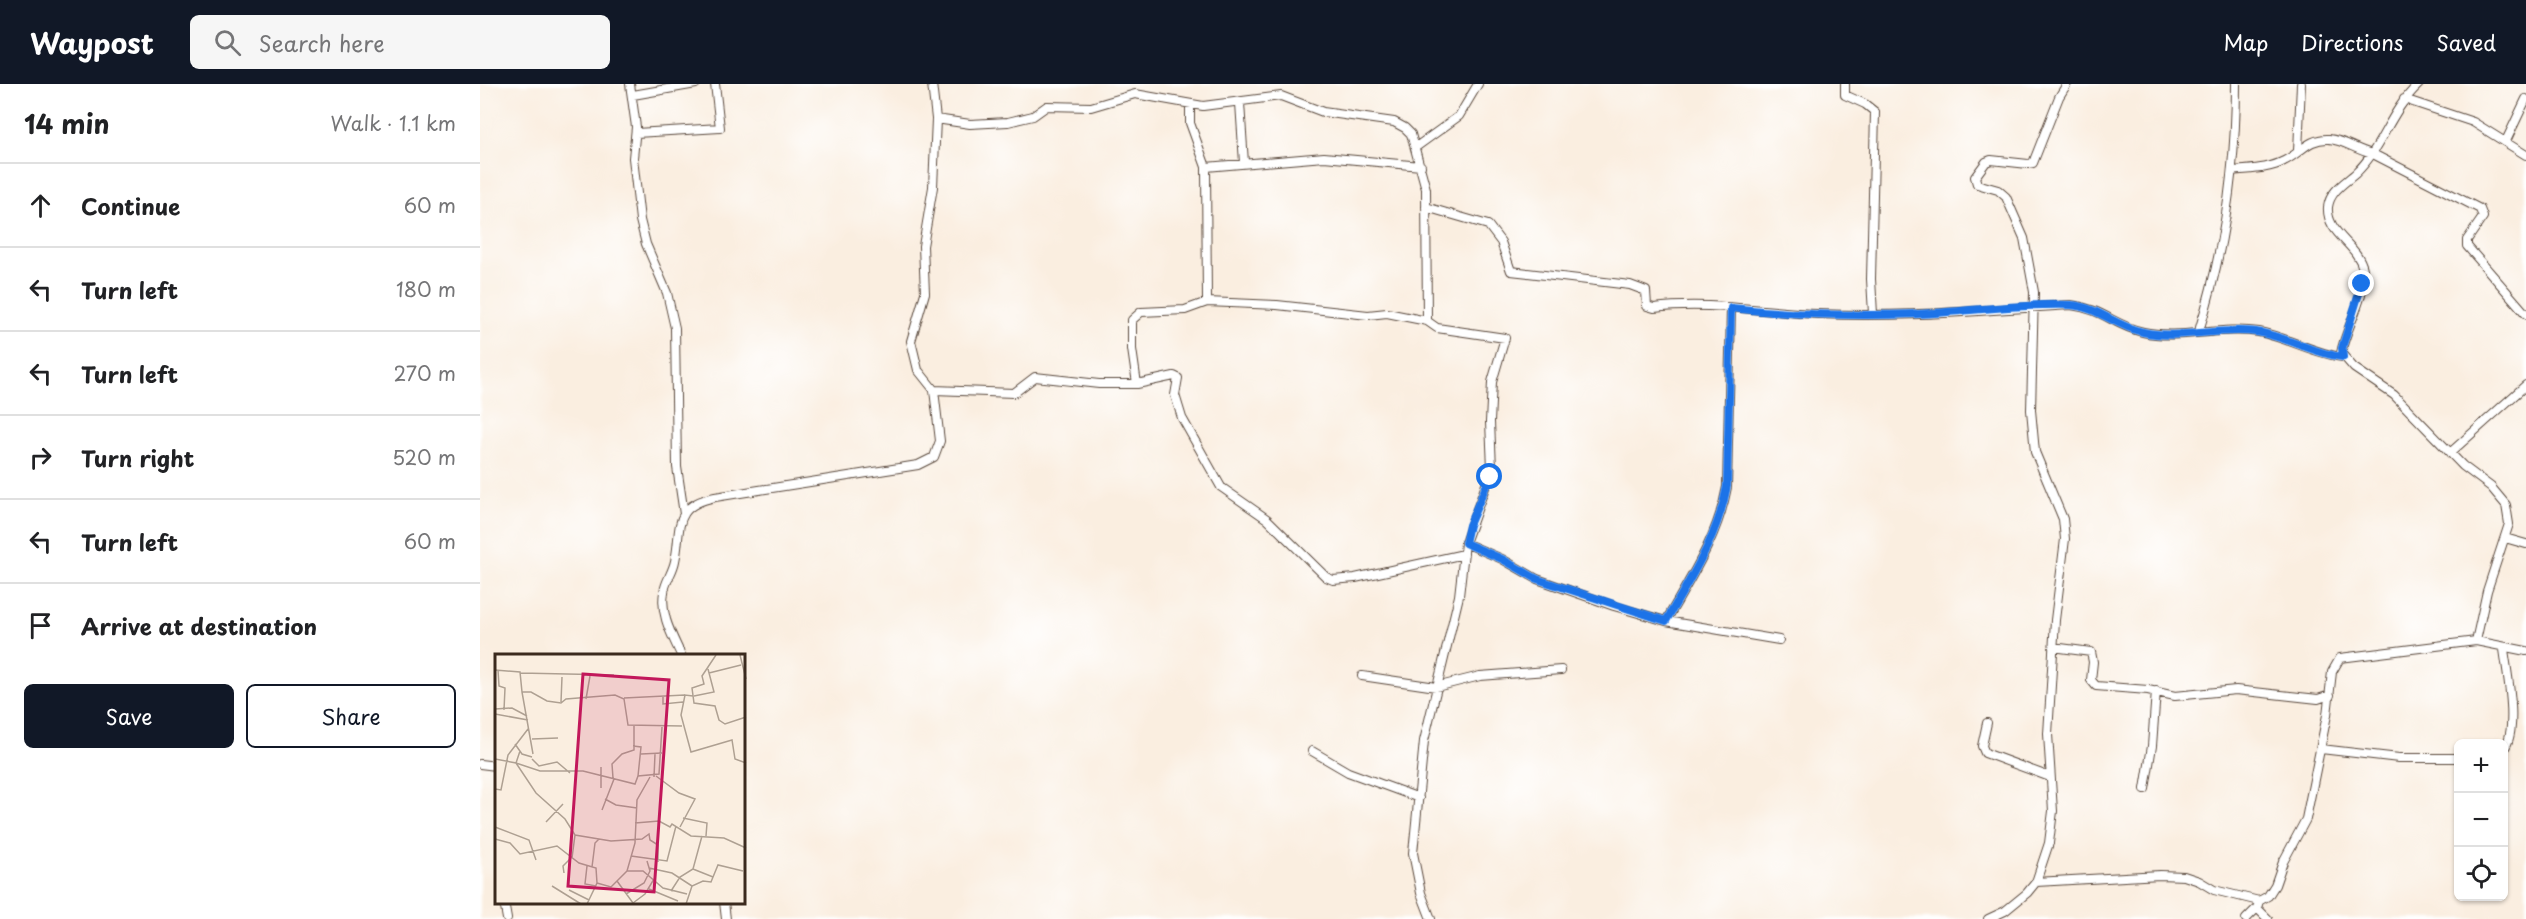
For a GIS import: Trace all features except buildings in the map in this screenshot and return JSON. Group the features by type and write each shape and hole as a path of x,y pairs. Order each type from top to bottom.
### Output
{"street":[{"path":"630,84 636,133 633,158 640,220 646,244 667,293 675,328 677,466 684,514"},
{"path":"633,94 696,84"},
{"path":"636,133 720,129 715,84"},
{"path":"681,654 668,627 664,592 675,562 676,534 684,514 695,504 705,499 928,462 938,451 940,441 934,390 918,370 911,341 925,293 923,246 933,187 936,119 932,84"},
{"path":"1416,147 1459,116 1478,84"},
{"path":"1845,84 1845,95 1875,111 1871,279 1873,314"},
{"path":"1988,919 2010,908 2036,882 2052,830 2048,734 2053,647 2065,539 2062,519 2035,452 2032,430 2034,307 2031,268 2024,238 2006,197 1998,190 1977,184 1975,177 1986,162 1991,160 2028,164 2033,162 2059,97 2067,84"},
{"path":"2199,331 2223,234 2234,171 2236,84"},
{"path":"2298,151 2301,84"},
{"path":"2343,357 2342,348 2359,299 2363,271 2359,257 2331,223 2328,204 2334,192 2373,154 2404,99 2418,84"},
{"path":"936,119 970,124 1008,122 1033,116 1047,106 1091,107 1135,94 1203,106 1281,96 1323,112 1394,122 1406,128 1416,147 1421,166 1426,207 1427,321"},
{"path":"2404,99 2473,122 2526,155"},
{"path":"2506,141 2526,99"},
{"path":"1240,103 1244,163"},
{"path":"1190,104 1190,123 1206,166 1207,302"},
{"path":"2234,171 2276,165 2309,142 2331,139 2358,151 2373,154 2480,209 2483,217 2468,240 2467,246 2526,314"},
{"path":"1206,166 1324,157 1421,166"},
{"path":"1426,207 1488,225 1500,242 1511,271 1630,285 1646,291 1647,306 1654,308 1702,304 1765,312 1873,314 2071,305 2089,308 2135,331 2155,335 2199,331 2257,332 2343,357 2394,395 2425,424 2450,453 2500,497 2508,513 2505,538 2487,591 2476,641"},
{"path":"1137,384 1132,350 1132,321 1136,314 1185,310 1207,302 1277,305 1368,315 1387,313 1427,321 1437,328 1505,338 1492,382 1492,468 1465,543 1458,596 1426,732 1413,853 1421,893 1431,919"},
{"path":"1666,621 1699,565 1722,513 1727,486 1731,308"},
{"path":"934,390 1014,393 1029,378 1035,376 1099,384 1137,384 1174,376 1178,378 1176,395 1182,418 1221,487 1267,519 1326,577 1333,580 1355,578 1464,554"},
{"path":"2450,453 2526,385"},
{"path":"2505,538 2526,544"},
{"path":"1465,543 1502,559 1537,579 1666,621 1779,640"},
{"path":"2246,919 2268,896 2275,885 2283,861 2302,828 2321,748 2332,672 2340,658 2476,641 2504,649 2526,651"},
{"path":"2053,647 2091,652 2093,662 2091,680 2096,686 2175,696 2236,690 2318,699 2330,695"},
{"path":"2504,649 2511,701 2510,730 2507,739"},
{"path":"1362,676 1436,687 1480,676 1561,670"},
{"path":"2145,789 2152,746 2156,692"},
{"path":"1987,723 1982,746 1985,753 2050,777"},
{"path":"2321,748 2399,758 2454,758"},
{"path":"1312,751 1348,772 1419,798"},
{"path":"480,764 495,766"},
{"path":"2036,882 2160,875 2184,876 2199,881 2214,891 2258,905 2268,919"},
{"path":"504,904 507,919"},
{"path":"723,904 726,919"}],"route":[{"path":"1490,477 1469,525 1465,543 1502,559 1537,579 1614,606 1666,621 1699,565 1722,513 1727,486 1731,308 1820,314 1919,314 2071,305 2089,308 2135,331 2155,335 2218,330 2257,332 2343,357 2342,348 2362,284"}]}
